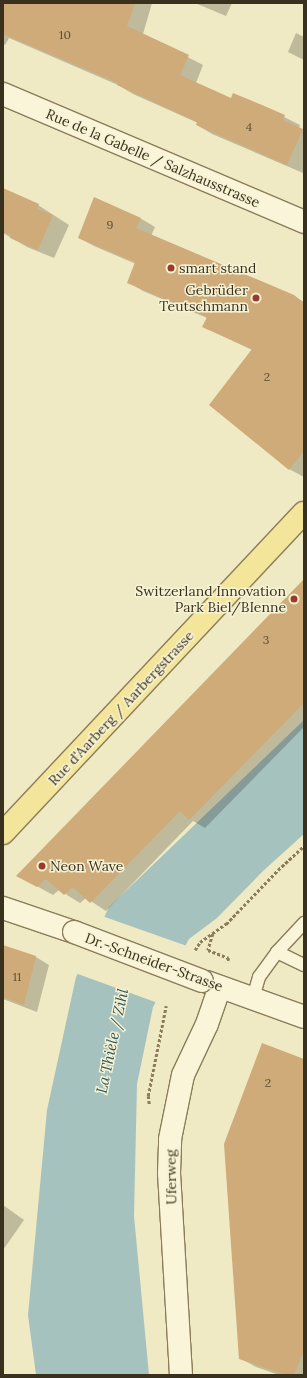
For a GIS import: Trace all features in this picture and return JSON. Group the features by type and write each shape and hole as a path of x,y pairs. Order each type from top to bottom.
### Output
{"main road":[{"name":"Rue d'Aarberg / Aarbergstrasse","path":"3,833 304,513"}],"street":[{"name":"Rue de la Gabelle / Salzhausstrasse","path":"3,94 304,222"},
{"name":"Dr.-Schneider-Strasse","path":"3,908 74,932 211,984 304,1017"},
{"name":"Uferweg","path":"181,1375 169,1173 170,1139 183,1075 207,1024 211,984"}],"lane":[{"path":"253,998 259,977 277,952 304,923"},
{"path":"277,952 304,965"}],"path":[{"path":"195,950 200,942 226,924 278,870 304,846"},
{"path":"214,933 208,950 229,958"}],"water":[{"name":"La Thièle / Zihl","path":"304,720 304,834 263,871 217,918 189,939 153,1007 137,1084 134,1216 149,1375 36,1375 28,1315 47,1110 76,977 109,907"}],"pier":[{"path":"102,916 187,946 158,1003 75,973"}],"building":[{"path":"3,3 135,3 127,26 189,55 180,75 231,98 233,93 285,115 283,120 303,129 287,165 196,125 197,122 117,85 118,83 3,34"},
{"path":"3,188 39,204 37,209 53,215 38,250 10,238 11,235 3,232"},
{"path":"94,197 141,218 136,228 294,295 304,303 304,451 289,470 209,405 252,349 202,327 207,317 127,283 135,262 78,238"},
{"path":"304,579 304,703 189,820 180,811 90,903 73,887 64,895 46,879 37,887 16,876"},
{"path":"3,945 36,956 24,1005 3,997"},
{"path":"262,1043 304,1059 304,1350 294,1375 286,1375 239,1359 224,1144"}],"place":[{"name":"smart stand","path":"171,268"},
{"name":"Gebrüder Teutschmann","path":"256,298"},
{"name":"Switzerland Innovation Park Biel/BIenne","path":"294,599"},
{"name":"Neon Wave","path":"42,866"}]}
